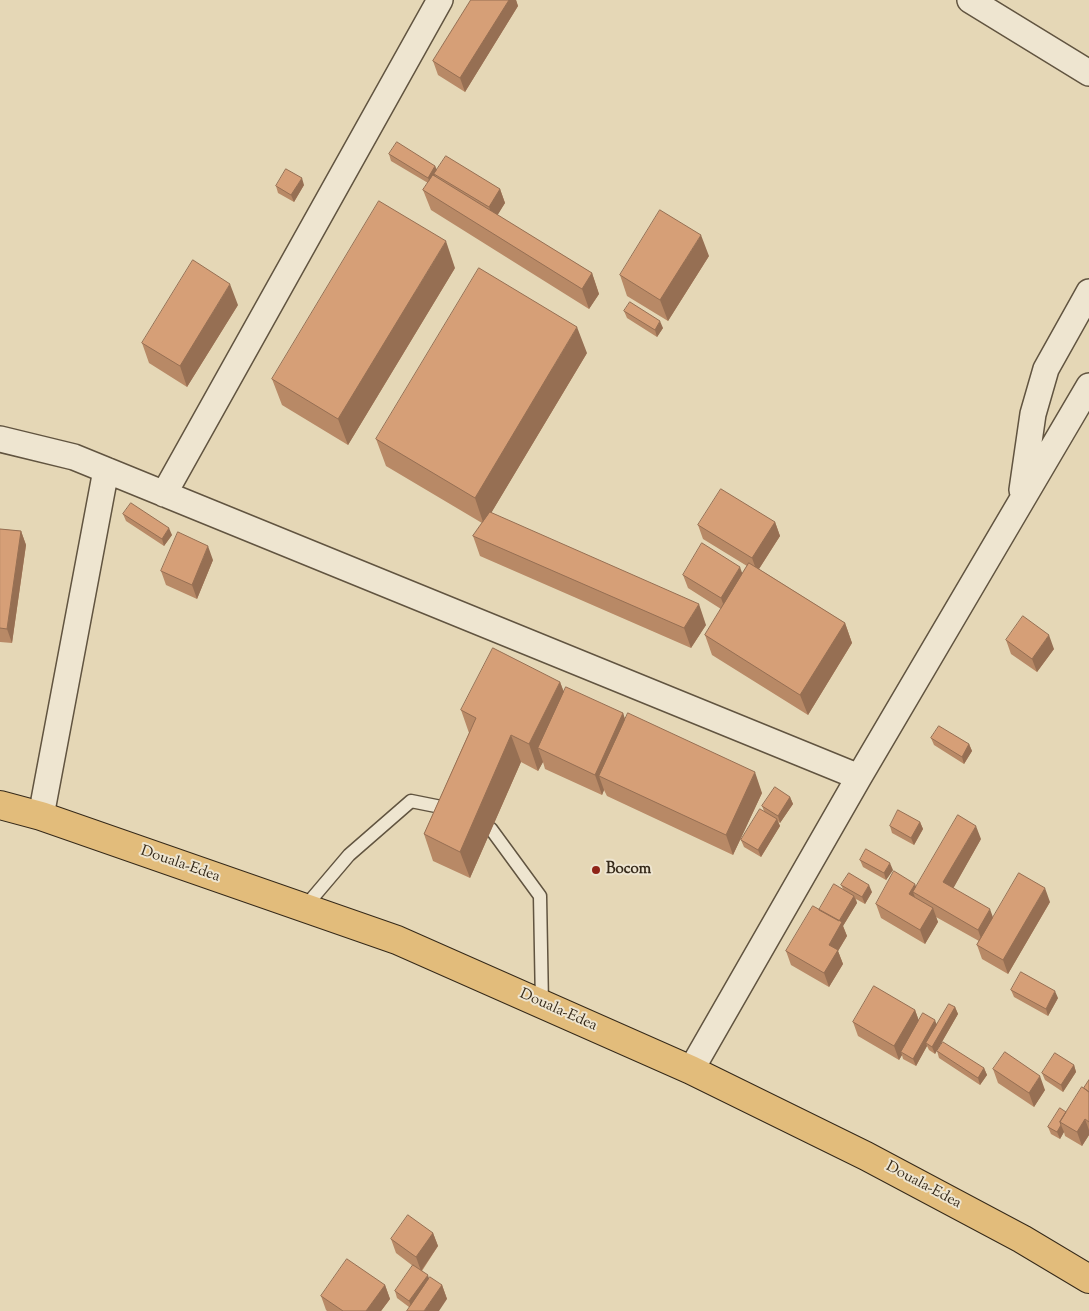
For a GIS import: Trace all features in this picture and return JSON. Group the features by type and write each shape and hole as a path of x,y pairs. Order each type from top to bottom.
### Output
{"highway":[{"name":"Douala-Edea","path":"0,805 41,816 397,940 691,1070 866,1156 1022,1239 1089,1279"}],"street":[{"path":"164,494 440,0"},
{"path":"970,0 1089,73"},
{"path":"1020,502 1034,414 1046,369 1089,292"},
{"path":"691,1070 859,777 1089,386"},
{"path":"0,439 74,457 859,777"},
{"path":"41,816 106,470"}],"lane":[{"path":"304,908 349,855 411,801 456,810"},
{"path":"491,829 540,896 542,1005"}],"building":[{"path":"471,0 509,0 460,78 433,61"},
{"path":"397,142 435,166 428,178 389,154"},
{"path":"446,156 500,189 489,207 434,174"},
{"path":"286,169 302,178 291,195 276,186"},
{"path":"433,175 592,273 582,289 423,190"},
{"path":"379,201 446,241 338,419 272,379"},
{"path":"660,210 701,235 660,300 620,275"},
{"path":"193,260 230,284 180,366 142,343"},
{"path":"479,268 577,327 475,498 376,439"},
{"path":"630,302 660,321 655,330 624,311"},
{"path":"721,489 775,522 752,558 698,525"},
{"path":"131,503 169,528 162,539 123,514"},
{"path":"490,512 699,604 684,628 473,536"},
{"path":"0,529 21,531 7,629 0,628"},
{"path":"178,532 208,546 192,585 161,571"},
{"path":"702,543 740,567 721,598 683,575"},
{"path":"749,563 845,623 800,695 705,635"},
{"path":"1023,616 1049,635 1032,659 1006,640"},
{"path":"493,648 560,682 529,744 511,735 460,852 424,834 476,718 461,710"},
{"path":"566,687 623,713 595,775 538,748"},
{"path":"628,713 755,772 726,835 599,776"},
{"path":"939,726 969,744 962,757 931,738"},
{"path":"775,787 790,797 778,816 762,806"},
{"path":"760,809 777,819 758,850 741,840"},
{"path":"898,810 920,822 911,838 890,826"},
{"path":"958,815 976,826 943,882 990,909 978,930 913,892"},
{"path":"866,849 890,863 884,873 860,860"},
{"path":"894,871 915,884 909,894 933,908 920,930 876,904"},
{"path":"849,873 869,885 862,897 841,885"},
{"path":"1019,873 1045,888 1003,960 977,945"},
{"path":"834,884 854,896 839,921 819,910"},
{"path":"813,906 842,922 829,945 838,950 824,973 786,951"},
{"path":"1021,972 1055,991 1046,1009 1011,990"},
{"path":"874,986 915,1010 894,1046 853,1022"},
{"path":"949,1004 955,1007 932,1047 926,1043"},
{"path":"923,1013 935,1020 913,1059 901,1052"},
{"path":"943,1042 984,1068 978,1078 937,1051"},
{"path":"1005,1052 1040,1076 1029,1093 993,1069"},
{"path":"1055,1053 1074,1065 1061,1085 1042,1073"},
{"path":"1089,1080 1089,1092 1084,1088"},
{"path":"1082,1087 1089,1092 1089,1122 1085,1119 1077,1132 1060,1122"},
{"path":"1060,1108 1066,1112 1057,1132 1048,1127"},
{"path":"408,1215 433,1233 416,1257 391,1239"},
{"path":"347,1259 385,1285 366,1311 343,1311 321,1296"},
{"path":"413,1265 428,1275 409,1301 395,1291"},
{"path":"430,1277 442,1285 424,1311 407,1311"}],"place":[{"name":"Bocom","path":"596,870"}]}
